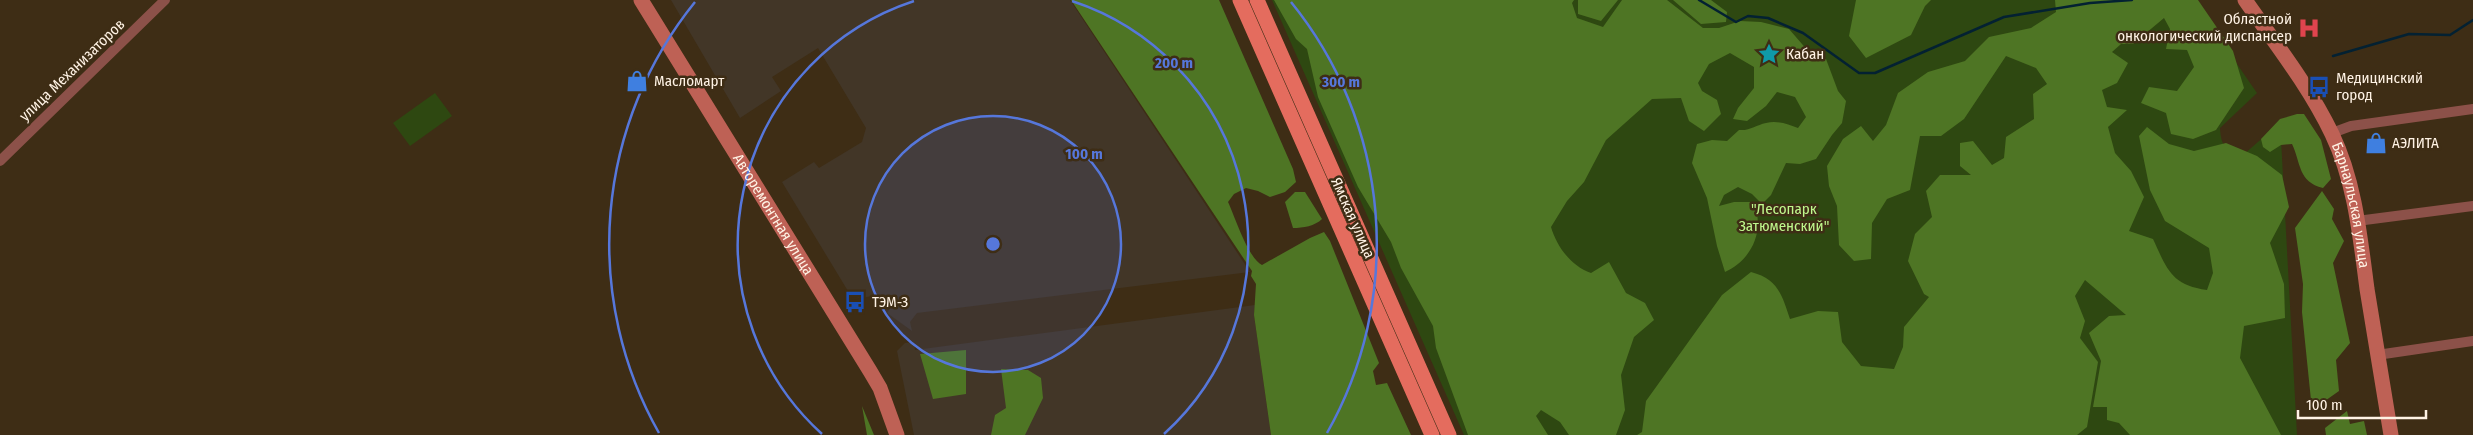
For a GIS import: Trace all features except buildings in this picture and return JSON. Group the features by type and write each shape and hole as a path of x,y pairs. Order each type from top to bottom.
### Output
{"main road":[{"name":"Ямская улица","path":"1240,0 1432,435"},
{"name":"Ямская улица","path":"1257,0 1449,435"}],"street":[{"name":"улица Механизаторов","path":"0,161 165,0"},
{"name":"Авторемонтная улица","path":"641,0 870,371 880,388 897,435"},
{"name":"Барнаульская улица","path":"2245,0 2308,92 2332,133 2350,186 2391,435"},
{"path":"2332,133 2351,126 2473,109"},
{"path":"2357,222 2473,206"},
{"path":"2378,355 2473,341"}],"shaded area":[{"path":"671,0 1070,0 1250,272 917,313 910,322 912,331 887,313 894,302 884,294 861,298 851,296 782,182 814,162 819,168 862,142 866,128 818,48 772,77 781,91 740,118"},
{"path":"1255,305 1254,315 1271,435 914,435 897,351 905,343 914,342 915,350"}],"green space":[{"path":"1071,0 1219,0 1293,169 1296,182 1285,192 1270,197 1246,188 1234,194 1228,202 1242,236 1252,254 1262,265 1324,232 1330,241 1379,363 1373,371 1376,385 1387,383 1411,435 1271,435 1254,315 1256,284 1251,276 1252,271"},
{"name":"\"Лесопарк Затюменский\"","path":"1272,0 2193,0 2257,93 2220,128 2223,144 2232,152 2243,155 2274,128 2281,139 2297,435 1464,435"},
{"path":"1274,0 1574,0 1572,3 1577,18 1603,27 1622,0 1667,0 1703,28 1719,28 1740,21 1761,22 1789,29 1815,59 1826,59 1838,91 1846,101 1842,123 1816,159 1800,164 1786,163 1771,195 1762,204 1752,194 1738,187 1724,195 1719,206 1734,202 1753,202 1757,212 1758,223 1754,243 1749,252 1743,260 1725,272 1717,246 1707,198 1692,163 1697,144 1712,140 1727,141 1739,130 1746,130 1770,122 1782,123 1798,128 1806,117 1795,97 1777,92 1766,106 1747,121 1733,119 1738,108 1754,88 1754,67 1730,53 1709,64 1698,83 1702,91 1717,100 1721,114 1704,131 1689,121 1681,98 1652,99 1606,140 1584,182 1567,201 1551,227 1561,248 1577,266 1591,273 1609,262 1626,293 1645,303 1654,320 1634,337 1621,375 1625,410 1616,435 1569,435 1560,422 1541,410 1536,416 1548,435 1468,435 1436,348 1433,326 1401,268 1391,242 1358,187 1318,97 1307,49 1296,39"},
{"path":"1578,0 1618,0 1601,21 1578,14"},
{"path":"1673,0 1711,0 1727,12 1726,22 1701,24"},
{"path":"1856,0 1931,0 1925,6 1911,35 1866,58 1849,36"},
{"path":"2055,0 2198,0 2233,51 2244,88 2216,130 2193,139 2171,134 2166,113 2141,103 2149,87 2177,91 2194,67 2187,50 2166,49 2170,29 2164,18 2133,44 2121,44 2112,52 2128,63 2117,83 2102,90 2107,107 2127,110 2108,127 2115,153 2131,171 2144,197 2129,231 2153,239 2167,267 2178,280 2185,284 2207,290 2213,273 2209,248 2165,221 2150,190 2139,136 2147,127 2169,144 2194,151 2226,143 2257,156 2282,175 2289,207 2270,243 2284,284 2285,318 2244,326 2240,358 2281,435 2130,435 2119,423 2107,420 2107,407 2093,407 2101,361 2089,333 2109,316 2126,315 2085,280 2075,296 2085,321 2080,338 2098,362 2087,427 2077,435 1637,435 1642,432 1646,401 1722,295 1751,272 1767,279 1778,289 1790,319 1818,311 1838,312 1842,342 1861,366 1894,369 1903,347 1904,327 1929,297 1924,294 1908,261 1915,234 1932,217 1926,191 1940,175 1971,175 1960,166 1960,143 1973,141 1992,165 2004,158 2006,137 2034,119 2033,94 2047,84 2036,68 2006,56 1964,119 1941,136 1920,136 1910,190 1887,199 1872,223 1871,259 1854,261 1839,245 1837,206 1829,186 1827,166 1843,139 1861,126 1873,141 1886,125 1898,93 1928,72 1965,61 1989,37 2031,28 2056,12"},
{"path":"435,93 452,116 410,146 393,123"},
{"path":"2304,114 2321,140 2331,179 2323,188 2309,181 2305,176 2292,144 2281,145 2270,152 2263,147 2261,139 2280,119"},
{"path":"2322,191 2334,209 2332,219 2344,241 2333,263 2350,343 2336,360 2339,391 2312,410 2302,312 2303,284 2295,228"},
{"path":"1295,192 1305,192 1322,219 1309,226 1293,228 1285,202"},
{"path":"966,350 966,394 933,399 920,354"},
{"path":"1001,369 1028,370 1041,378 1043,398 1025,435 991,435 995,415 1006,408"},
{"path":"862,406 874,435 867,435"},
{"path":"2347,411 2350,424 2364,421 2367,435 2326,435 2325,428"}],"waterway":[{"path":"1699,0 1736,22 1748,16 1768,18 1803,33 1859,73 1875,73 2004,17 2090,3 2132,0"},
{"path":"2333,56 2409,34 2450,35 2473,20"}],"place":[{"name":"Областной онкологический диспансер","path":"2309,28"},
{"name":"Кабан","path":"1769,54"},
{"name":"Масломарт","path":"637,81"},
{"name":"Медицинский город","path":"2319,87"},
{"name":"АЭЛИТА","path":"2376,143"},
{"name":"ТЭМ-З","path":"855,302"}]}
